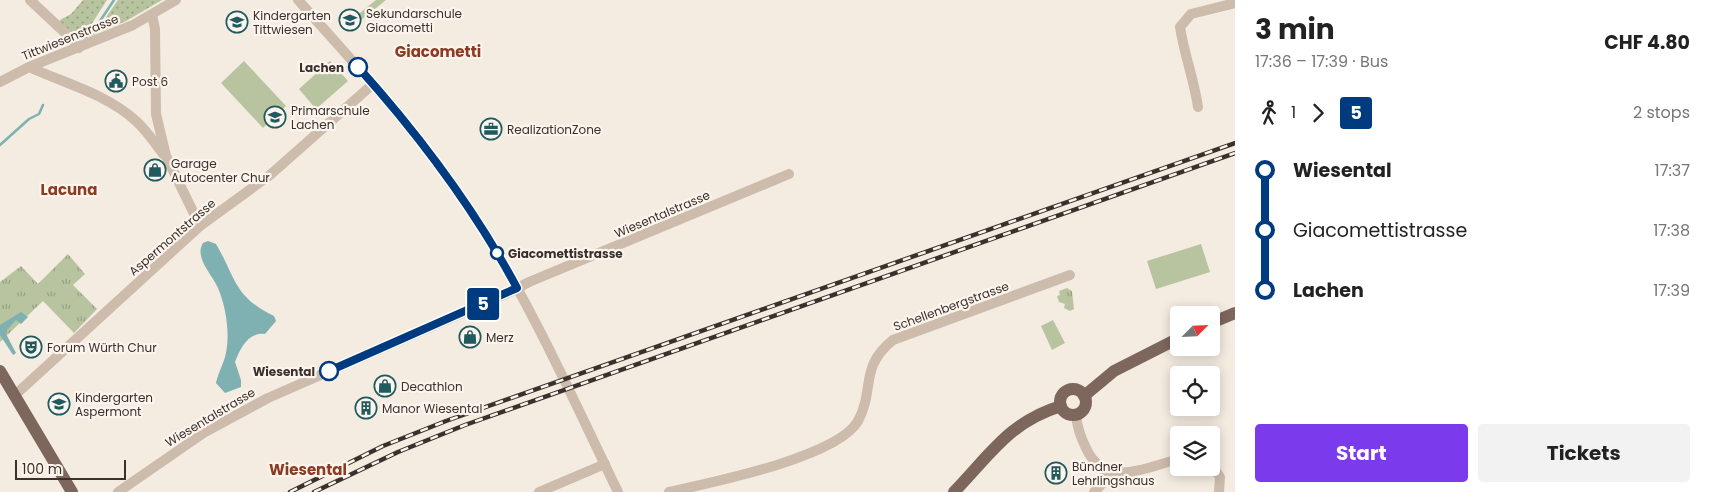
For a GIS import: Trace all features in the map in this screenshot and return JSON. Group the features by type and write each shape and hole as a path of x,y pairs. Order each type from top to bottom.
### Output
{"main road":[{"path":"1220,319 1235,313"},
{"path":"1084,396 1114,371 1170,343"},
{"path":"0,371 72,492"},
{"path":"1074,389 1084,396 1085,407 1076,415 1068,414 1061,406 1061,398 1066,391 1074,389"},
{"path":"954,492 1016,426 1033,416 1061,406"}],"street":[{"path":"30,0 79,48"},
{"name":"Tittwiesenstrasse","path":"0,82 29,67 79,48 152,15 176,0"},
{"path":"298,0 373,84 445,174 472,213 517,288 618,492"},
{"path":"1198,107 1195,86 1180,27 1191,14 1235,3"},
{"path":"152,15 156,29 156,114 166,156 200,226"},
{"path":"29,67 91,93 136,121 166,156"},
{"name":"Aspermontstrasse","path":"15,395 200,226 270,175 373,84"},
{"path":"136,121 147,120 156,114"},
{"name":"Wiesentalstrasse","path":"118,492 205,432 268,398 517,288 789,174"},
{"name":"Schellenbergstrasse","path":"669,492 748,474 837,442 847,435 862,414 873,362 880,352 893,340 1070,275"},
{"path":"1076,415 1082,440 1089,456 1094,463 1106,471 1124,472 1170,461"},
{"path":"539,492 605,464"},
{"path":"1094,492 1102,484 1106,471"},
{"path":"1219,476 1219,492"}],"green space":[{"path":"83,0 107,0 91,25 76,38 60,23 60,20 71,14"},
{"path":"118,0 162,0 126,21 82,40 100,26"},
{"path":"376,0 386,0 350,29 346,24"},
{"path":"244,61 286,106 263,128 221,83"},
{"path":"330,61 348,81 316,109 299,89"},
{"path":"1201,244 1210,272 1156,289 1147,261"},
{"path":"68,254 85,274 73,285 97,309 74,333 43,301 0,342 0,282 21,266 38,284"},
{"path":"1067,288 1072,291 1074,309 1070,311 1064,308 1065,304 1059,302 1057,296 1060,295 1059,291"},
{"path":"1053,320 1065,343 1052,350 1041,326"}],"water":[{"path":"208,241 216,244 243,294 251,302 274,316 276,321 265,334 254,336 242,347 235,362 241,380 241,387 225,393 216,383 226,353 228,337 227,320 218,288 202,260 201,249 203,243"},
{"path":"21,312 28,317 21,324 16,320 5,332 16,353 13,355 0,335 0,325"}],"waterway":[{"path":"84,37 98,24 114,0"},
{"path":"0,145 29,119 39,114 43,105"}],"railway":[{"path":"290,492 383,446 446,421 1235,143"},
{"path":"314,492 398,452 465,425 1235,153"}],"bus line":[{"name":"5","path":"329,371 517,288 472,213 445,174 412,130 358,67"}],"place":[{"name":"Sekundarschule Giacometti","path":"350,20"},
{"name":"Kindergarten Tittwiesen","path":"237,22"},
{"name":"Lachen","path":"358,67"},
{"name":"Post 6","path":"116,81"},
{"name":"Primarschule Lachen","path":"275,117"},
{"name":"RealizationZone","path":"491,129"},
{"name":"Garage Autocenter Chur","path":"155,170"},
{"name":"Giacomettistrasse","path":"497,253"},
{"name":"Merz","path":"470,337"},
{"name":"Forum Würth Chur","path":"31,347"},
{"name":"Wiesental","path":"329,371"},
{"name":"Decathlon","path":"385,386"},
{"name":"Kindergarten Aspermont","path":"59,404"},
{"name":"Manor Wiesental","path":"366,408"},
{"name":"Bündner Lehrlingshaus","path":"1056,473"}],"district":[{"name":"Giacometti","path":"438,51"},
{"name":"Lacuna","path":"69,189"},
{"name":"Wiesental","path":"308,469"}]}
